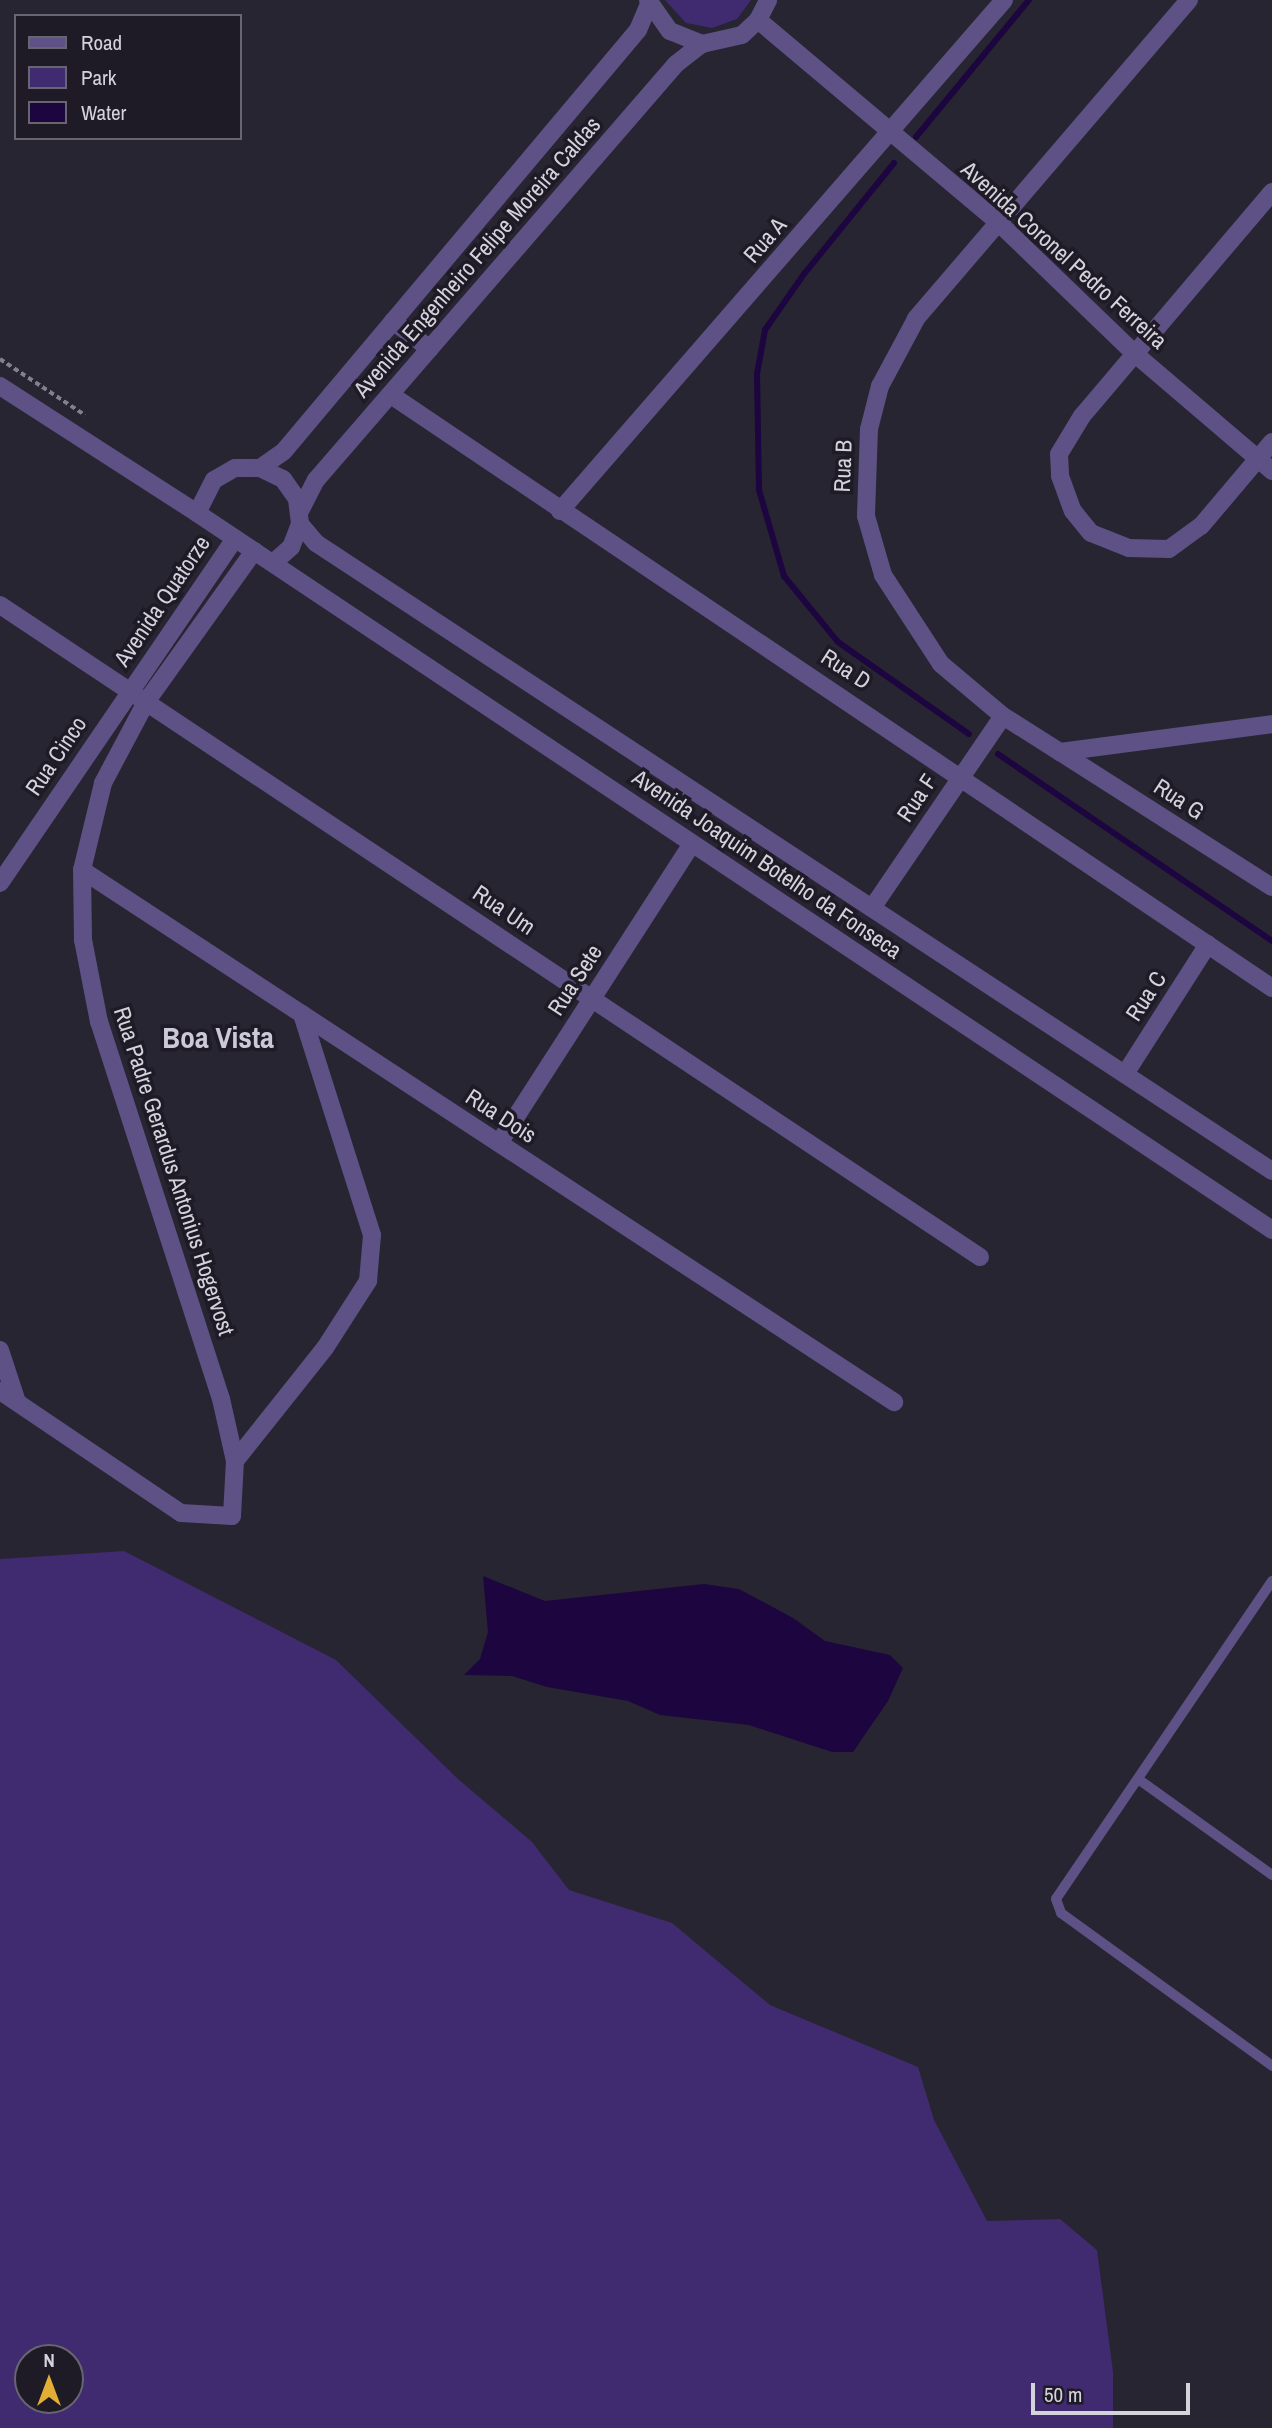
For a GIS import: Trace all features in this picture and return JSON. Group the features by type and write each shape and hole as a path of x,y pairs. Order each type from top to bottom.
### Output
{"street":[{"path":"758,20 768,0"},
{"name":"Rua A","path":"560,511 890,135 1004,0"},
{"name":"Rua B","path":"1060,752 1003,716 941,664 883,575 866,516 869,429 880,386 916,319 1189,0"},
{"name":"Avenida Engenheiro Felipe Moreira Caldas","path":"649,2 670,32 702,44"},
{"name":"Avenida Engenheiro Felipe Moreira Caldas","path":"261,468 284,451 638,30 649,2"},
{"name":"Avenida Engenheiro Felipe Moreira Caldas","path":"272,564 291,547 316,480 676,64 702,44 743,35 758,20"},
{"name":"Avenida Coronel Pedro Ferreira","path":"758,20 890,135 1000,223 1134,353 1272,471"},
{"path":"1272,192 1082,416 1059,454 1060,476 1073,512 1091,533 1129,548 1169,549 1201,526 1272,442"},
{"path":"393,321 430,349"},
{"path":"0,386 235,538"},
{"name":"Rua D","path":"391,395 560,511 962,775 1272,988"},
{"path":"197,513 214,480 235,468 261,468 283,479 300,518 316,543 1272,1171"},
{"name":"Avenida Joaquim Botelho da Fonseca","path":"235,538 1272,1230"},
{"name":"Avenida Quatorze","path":"130,692 235,538"},
{"name":"Rua Padre Gerardus Antonius Hogervost","path":"17,1402 181,1513 232,1516 235,1461 217,1386 99,1022 83,940 82,870 103,783 146,702 254,551"},
{"name":"Rua Um","path":"0,605 981,1257"},
{"name":"Rua Cinco","path":"0,883 130,692"},
{"name":"Rua F","path":"872,908 1003,716"},
{"path":"1060,752 1272,724"},
{"name":"Rua G","path":"1060,752 1272,887"},
{"name":"Rua Sete","path":"499,1143 692,844"},
{"name":"Rua Dois","path":"82,870 894,1402"},
{"name":"Rua C","path":"1125,1074 1208,944"},
{"path":"235,1461 325,1348 368,1281 372,1235 302,1014"},
{"path":"0,1350 17,1402"},
{"path":"0,1391 17,1402"}],"lane":[{"path":"1272,1581 1138,1779 1062,1883 1056,1899 1061,1913 1272,2066"},
{"path":"1138,1779 1272,1875"}],"green space":[{"path":"665,0 751,0 737,19 712,28 686,23"},
{"path":"124,1551 336,1660 458,1779 532,1842 569,1890 672,1923 770,2005 918,2067 934,2120 987,2221 1060,2219 1097,2250 1113,2372 1113,2428 0,2428 0,1559"}],"water":[{"path":"483,1576 545,1601 704,1584 739,1589 793,1618 825,1641 890,1655 903,1668 888,1701 853,1752 832,1752 749,1725 660,1715 628,1701 547,1687 512,1676 464,1675 480,1659 488,1632"}],"waterway":[{"path":"916,137 1029,0"},
{"path":"894,163 804,274 765,330 757,374 759,490 784,576 838,642 969,734"},
{"path":"998,754 1272,941"}],"district":[{"name":"Boa Vista","path":"218,1037"}]}
